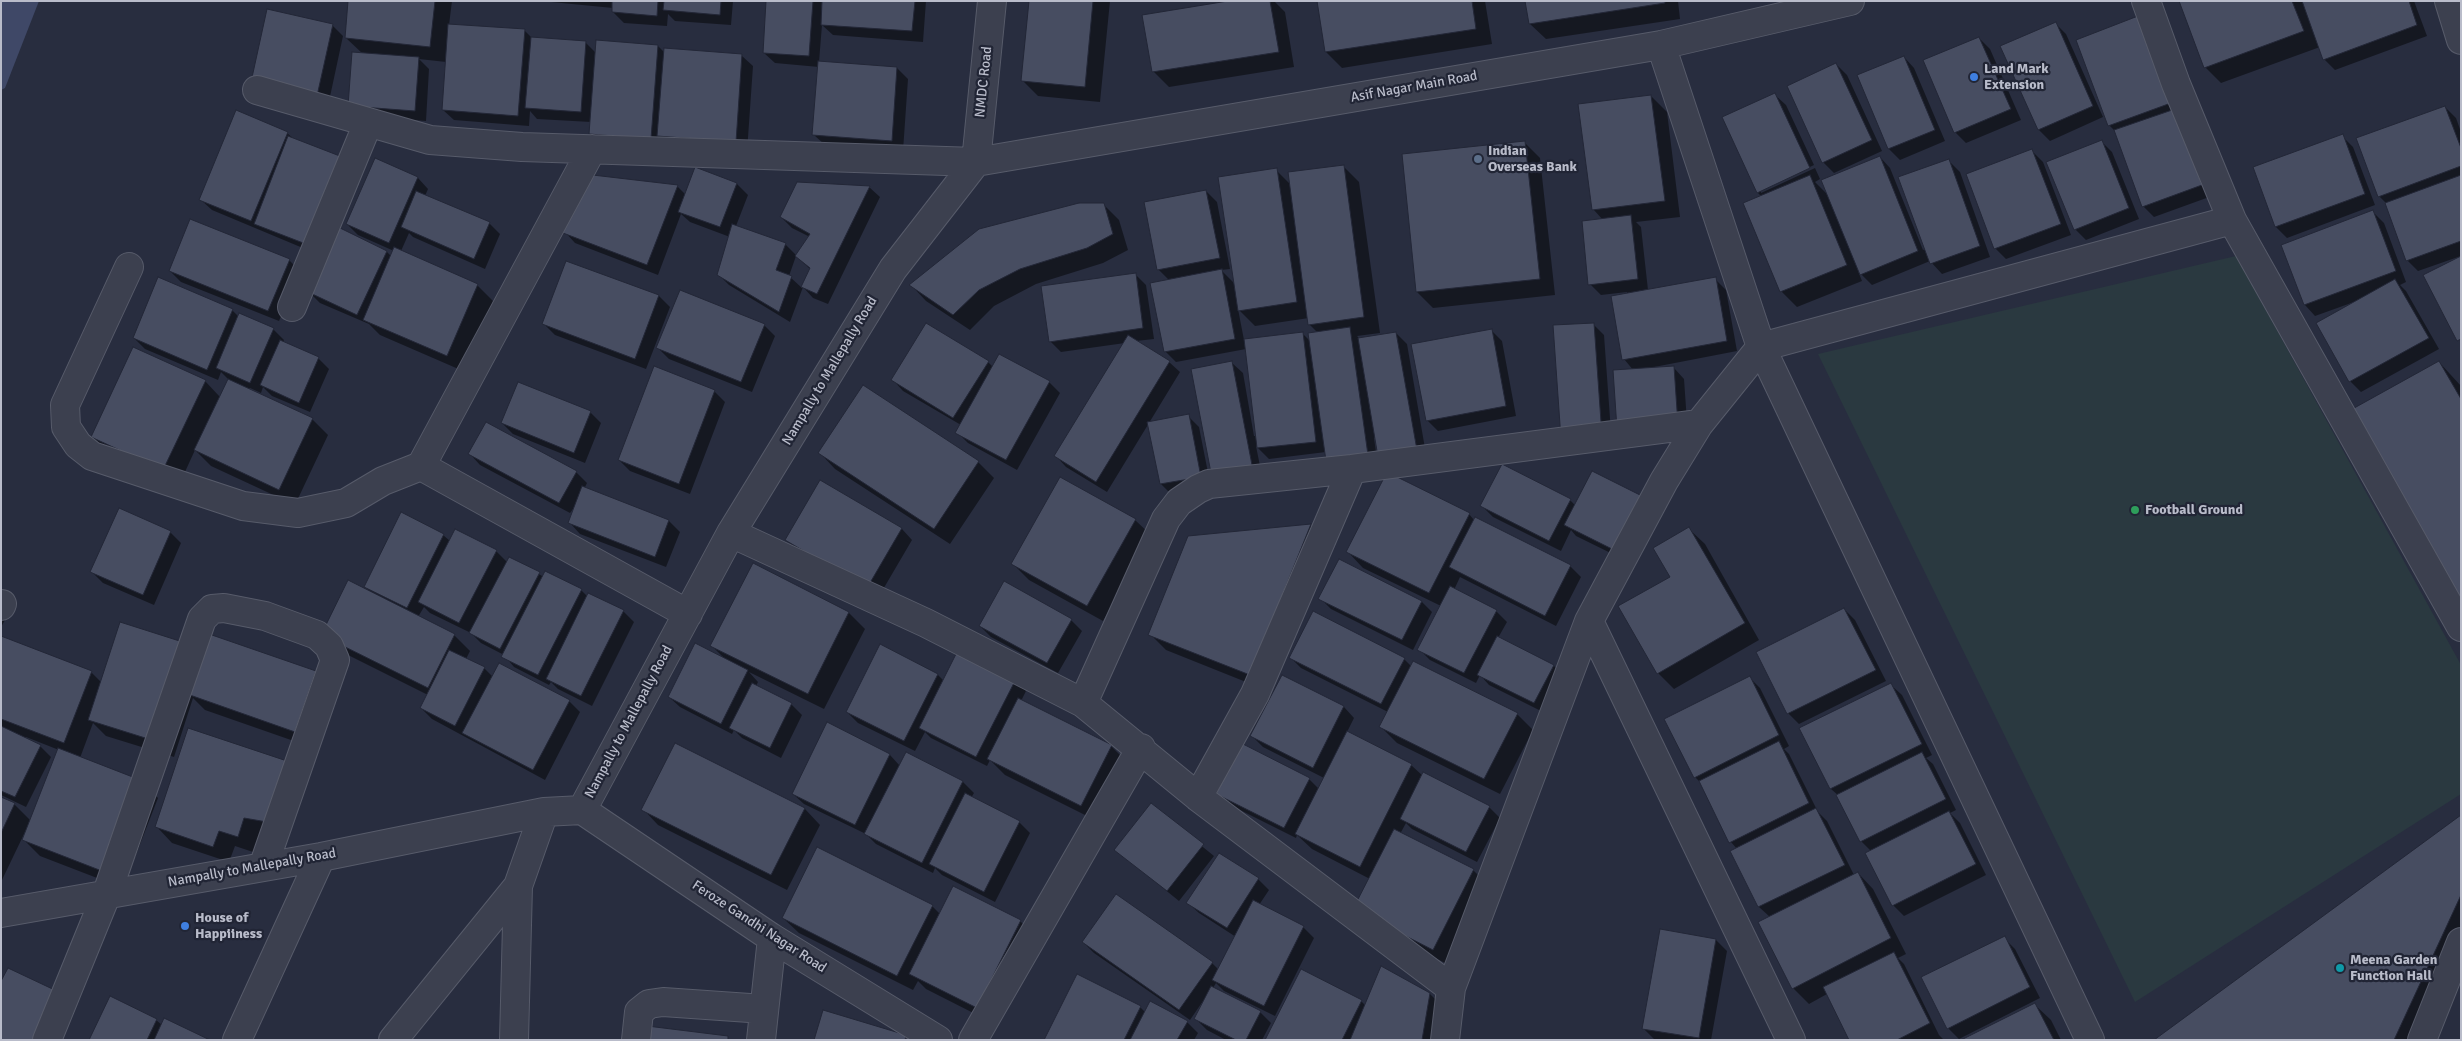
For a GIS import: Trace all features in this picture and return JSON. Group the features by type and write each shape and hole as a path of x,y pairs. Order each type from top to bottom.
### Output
{"street":[{"name":"NMDC Road","path":"976,162 992,1"},
{"name":"Asif Nagar Main Road","path":"257,90 430,140 522,148 976,162 1661,45 1822,5 1850,1"},
{"path":"2146,1 2176,84 2232,220 2461,627"},
{"path":"2449,1 2461,40"},
{"path":"1661,45 1761,348 2090,1040"},
{"path":"292,308 368,123"},
{"path":"129,267 64,405 66,427 78,445 92,456 243,506 298,513 346,503 383,481 422,466 592,149"},
{"name":"Nampally to Mallepally Road","path":"1,913 321,857 544,812 582,810 731,533 893,269 976,162"},
{"path":"1453,1038 1451,988 1589,622 1664,480 1699,424 1761,348 2232,220"},
{"path":"1083,703 1166,518 1179,502 1209,484 1352,469 1699,424"},
{"path":"422,466 688,614"},
{"path":"1198,796 1256,694 1352,469"},
{"path":"731,533 926,623 1083,703 1198,796 1451,988"},
{"path":"47,1040 107,893 202,619 212,609 224,608 265,616 317,635 329,646 335,660 264,867"},
{"path":"1589,622 1791,1040"},
{"path":"973,1040 1141,748"},
{"name":"Feroze Gandhi Nagar Road","path":"582,810 772,938 938,1040"},
{"path":"514,1040 518,886 544,812"},
{"path":"237,1040 321,857"},
{"path":"393,1040 518,886"},
{"path":"760,1040 772,938"},
{"path":"2422,1040 2461,942"},
{"path":"636,1040 639,1012 649,1004 663,1002 764,1009"}],"shaded area":[{"name":"Football Ground","path":"2236,256 2461,665 2461,794 2135,1002 1818,354"}],"water":[{"path":"1,1 39,1 5,88 1,90"}],"building":[{"path":"348,1 435,1 430,47 345,38"},
{"path":"612,1 658,1 657,16 612,12"},
{"path":"664,1 721,1 720,15 663,10"},
{"path":"766,1 813,1 809,56 763,53"},
{"path":"822,1 915,1 912,31 821,25"},
{"path":"1029,1 1093,1 1085,87 1021,81"},
{"path":"1228,1 1270,1 1279,52 1152,72 1142,15"},
{"path":"1317,1 1472,1 1476,29 1325,52"},
{"path":"1525,1 1665,1 1665,3 1529,24"},
{"path":"2179,1 2292,1 2304,31 2204,68"},
{"path":"2302,1 2409,1 2417,25 2323,60"},
{"path":"267,9 333,24 317,96 251,82"},
{"path":"2138,16 2171,103 2108,126 2076,40"},
{"path":"2056,22 2093,106 2038,130 2000,46"},
{"path":"448,24 525,29 518,116 442,110"},
{"path":"531,37 586,41 581,112 525,108"},
{"path":"1979,37 2011,109 1954,133 1923,60"},
{"path":"596,40 658,45 651,139 589,134"},
{"path":"664,48 742,54 736,142 657,136"},
{"path":"352,52 419,57 415,111 348,106"},
{"path":"1904,56 1935,130 1888,149 1857,75"},
{"path":"818,61 897,67 892,141 812,135"},
{"path":"1836,63 1872,140 1822,163 1787,86"},
{"path":"1775,93 1810,168 1757,193 1722,117"},
{"path":"1651,95 1665,201 1592,210 1578,104"},
{"path":"2445,106 2461,148 2461,166 2378,197 2356,138"},
{"path":"2175,109 2202,185 2142,207 2114,130"},
{"path":"236,110 288,132 251,221 199,200"},
{"path":"2343,134 2365,194 2275,227 2253,167"},
{"path":"288,136 345,158 311,246 254,224"},
{"path":"2102,140 2129,208 2074,230 2046,162"},
{"path":"1525,141 1540,279 1416,292 1402,154"},
{"path":"2032,149 2061,224 1994,249 1966,174"},
{"path":"1880,156 1918,251 1860,275 1821,180"},
{"path":"375,158 418,177 389,243 346,224"},
{"path":"1949,159 1980,246 1930,264 1898,177"},
{"path":"1344,165 1364,317 1308,325 1288,172"},
{"path":"695,167 737,183 720,227 678,212"},
{"path":"1277,168 1297,302 1238,311 1218,177"},
{"path":"584,174 678,185 647,265 563,233"},
{"path":"1810,175 1847,265 1780,292 1743,203"},
{"path":"2461,175 2461,241 2406,261 2385,203"},
{"path":"797,182 870,186 817,294 801,287 810,268 795,256 810,234 780,217"},
{"path":"1206,190 1220,258 1157,270 1144,202"},
{"path":"416,191 490,222 474,259 401,227"},
{"path":"1079,203 1104,203 1113,234 1087,248 1020,269 979,290 953,315 909,285 979,229"},
{"path":"2373,210 2396,271 2304,305 2281,245"},
{"path":"1631,215 1638,279 1588,285 1582,221"},
{"path":"190,219 290,259 268,311 169,271"},
{"path":"732,224 786,243 776,270 792,276 779,312 717,275"},
{"path":"338,227 387,251 357,315 308,292"},
{"path":"394,247 478,284 447,356 363,320"},
{"path":"2461,256 2461,339 2457,341 2423,275"},
{"path":"566,261 659,295 635,359 542,324"},
{"path":"1222,269 1235,339 1164,352 1150,283"},
{"path":"1136,273 1143,328 1049,342 1041,286"},
{"path":"158,277 233,309 207,370 133,338"},
{"path":"1716,277 1727,341 1622,360 1611,296"},
{"path":"2395,279 2429,338 2349,382 2316,323"},
{"path":"680,290 765,324 741,382 656,348"},
{"path":"239,313 274,328 250,383 216,368"},
{"path":"926,323 989,361 953,418 891,380"},
{"path":"1594,323 1602,436 1561,439 1553,325"},
{"path":"1350,327 1368,455 1326,461 1308,333"},
{"path":"1492,329 1506,406 1426,421 1411,344"},
{"path":"1303,332 1316,442 1257,448 1244,339"},
{"path":"1396,332 1417,450 1378,457 1358,338"},
{"path":"1128,335 1170,361 1096,482 1054,456"},
{"path":"280,340 319,357 299,403 260,385"},
{"path":"133,347 206,380 163,470 91,437"},
{"path":"999,354 1050,381 1006,460 955,433"},
{"path":"1232,361 1252,465 1211,473 1191,369"},
{"path":"2439,361 2461,399 2461,602 2347,412"},
{"path":"654,366 715,390 679,484 618,460"},
{"path":"1674,366 1678,425 1617,429 1613,370"},
{"path":"228,379 313,418 279,490 194,450"},
{"path":"518,382 591,411 574,453 501,423"},
{"path":"863,385 979,461 934,529 818,453"},
{"path":"1189,414 1201,477 1160,484 1147,422"},
{"path":"486,422 577,471 559,503 468,454"},
{"path":"1502,464 1571,499 1549,541 1480,506"},
{"path":"1592,471 1648,499 1620,553 1564,525"},
{"path":"1387,472 1470,513 1429,593 1346,552"},
{"path":"1060,477 1136,519 1087,606 1011,564"},
{"path":"820,480 902,528 867,588 785,540"},
{"path":"582,486 669,520 655,557 568,523"},
{"path":"119,508 171,531 143,595 90,572"},
{"path":"401,512 444,534 407,608 364,587"},
{"path":"1475,517 1571,565 1545,616 1449,567"},
{"path":"1311,524 1250,675 1148,635 1188,536"},
{"path":"1689,527 1745,623 1657,674 1618,606 1670,577 1653,548"},
{"path":"455,529 497,550 459,623 418,602"},
{"path":"509,557 540,572 500,649 469,633"},
{"path":"1339,559 1422,601 1402,640 1318,599"},
{"path":"753,563 849,612 808,694 710,646"},
{"path":"545,571 582,589 538,675 501,657"},
{"path":"348,580 455,634 428,688 321,635"},
{"path":"1004,581 1072,619 1047,663 979,626"},
{"path":"1450,586 1497,610 1464,673 1417,650"},
{"path":"588,593 624,610 581,696 546,679"},
{"path":"1844,608 1876,670 1787,714 1756,652"},
{"path":"1313,611 1405,658 1381,704 1289,658"},
{"path":"120,622 189,644 158,742 88,720"},
{"path":"209,634 316,671 295,732 187,694"},
{"path":"1,636 92,671 64,743 1,719"},
{"path":"1497,636 1554,665 1534,703 1477,675"},
{"path":"695,643 748,670 721,724 668,697"},
{"path":"880,644 938,674 904,741 846,712"},
{"path":"449,650 485,667 455,726 420,708"},
{"path":"958,650 1016,679 976,757 919,728"},
{"path":"1413,661 1518,713 1484,779 1379,727"},
{"path":"499,663 570,700 533,770 462,733"},
{"path":"1282,675 1344,706 1313,768 1250,736"},
{"path":"1750,676 1779,735 1694,778 1664,719"},
{"path":"752,683 792,703 770,748 729,728"},
{"path":"1891,683 1922,744 1830,789 1799,728"},
{"path":"1018,698 1112,745 1081,806 987,759"},
{"path":"827,722 890,754 855,825 792,794"},
{"path":"1,726 41,745 15,797 1,791"},
{"path":"188,728 287,761 267,822 244,818 238,837 219,831 213,847 155,827"},
{"path":"1347,731 1412,764 1360,867 1295,834"},
{"path":"1779,741 1809,803 1729,843 1699,781"},
{"path":"675,743 805,808 771,875 641,810"},
{"path":"1241,743 1310,778 1284,828 1216,794"},
{"path":"58,748 143,781 107,873 22,840"},
{"path":"906,752 963,781 922,863 864,834"},
{"path":"1922,752 1946,799 1860,842 1836,795"},
{"path":"1423,772 1490,806 1466,852 1400,819"},
{"path":"965,793 1020,821 984,892 929,864"},
{"path":"1,797 15,803 1,833"},
{"path":"1151,803 1204,844 1167,891 1114,850"},
{"path":"1816,808 1845,865 1758,907 1730,851"},
{"path":"1949,811 1976,864 1892,906 1865,853"},
{"name":"Meena Garden Function Hall","path":"2461,815 2461,895 2394,1040 2154,1040"},
{"path":"1394,829 1474,869 1433,950 1353,909"},
{"path":"817,847 933,905 897,976 782,918"},
{"path":"1219,853 1259,878 1227,928 1186,903"},
{"path":"1858,872 1891,938 1792,989 1758,922"},
{"path":"953,886 1021,920 977,1008 909,974"},
{"path":"1116,894 1213,962 1179,1010 1082,942"},
{"path":"1253,900 1304,926 1264,1006 1212,980"},
{"path":"1660,929 1716,939 1699,1038 1642,1029"},
{"path":"2005,936 2030,987 1947,1029 1921,977"},
{"path":"1894,952 1930,1023 1897,1040 1849,1040 1823,987"},
{"path":"1381,966 1430,993 1422,1040 1350,1040"},
{"path":"8,968 61,993 38,1040 1,1040 1,981"},
{"path":"1301,969 1362,1000 1342,1040 1265,1040"},
{"path":"1077,974 1141,1006 1124,1040 1044,1040"},
{"path":"1211,986 1261,1011 1246,1040 1236,1040 1194,1019"},
{"path":"110,996 157,1019 147,1040 89,1040"},
{"path":"1150,1001 1188,1021 1177,1040 1130,1040"},
{"path":"2035,1003 2054,1040 1961,1040"},
{"path":"823,1010 906,1035 905,1040 814,1040"},
{"path":"164,1018 210,1040 154,1040"},
{"path":"647,1026 728,1036 728,1040 646,1040"}],"place":[{"name":"Land Mark Extension","path":"1974,77"},
{"name":"Indian Overseas Bank","path":"1478,159"},
{"name":"Football Ground","path":"2135,510"},
{"name":"House of Happiiness","path":"185,926"},
{"name":"Meena Garden Function Hall","path":"2340,968"}]}
